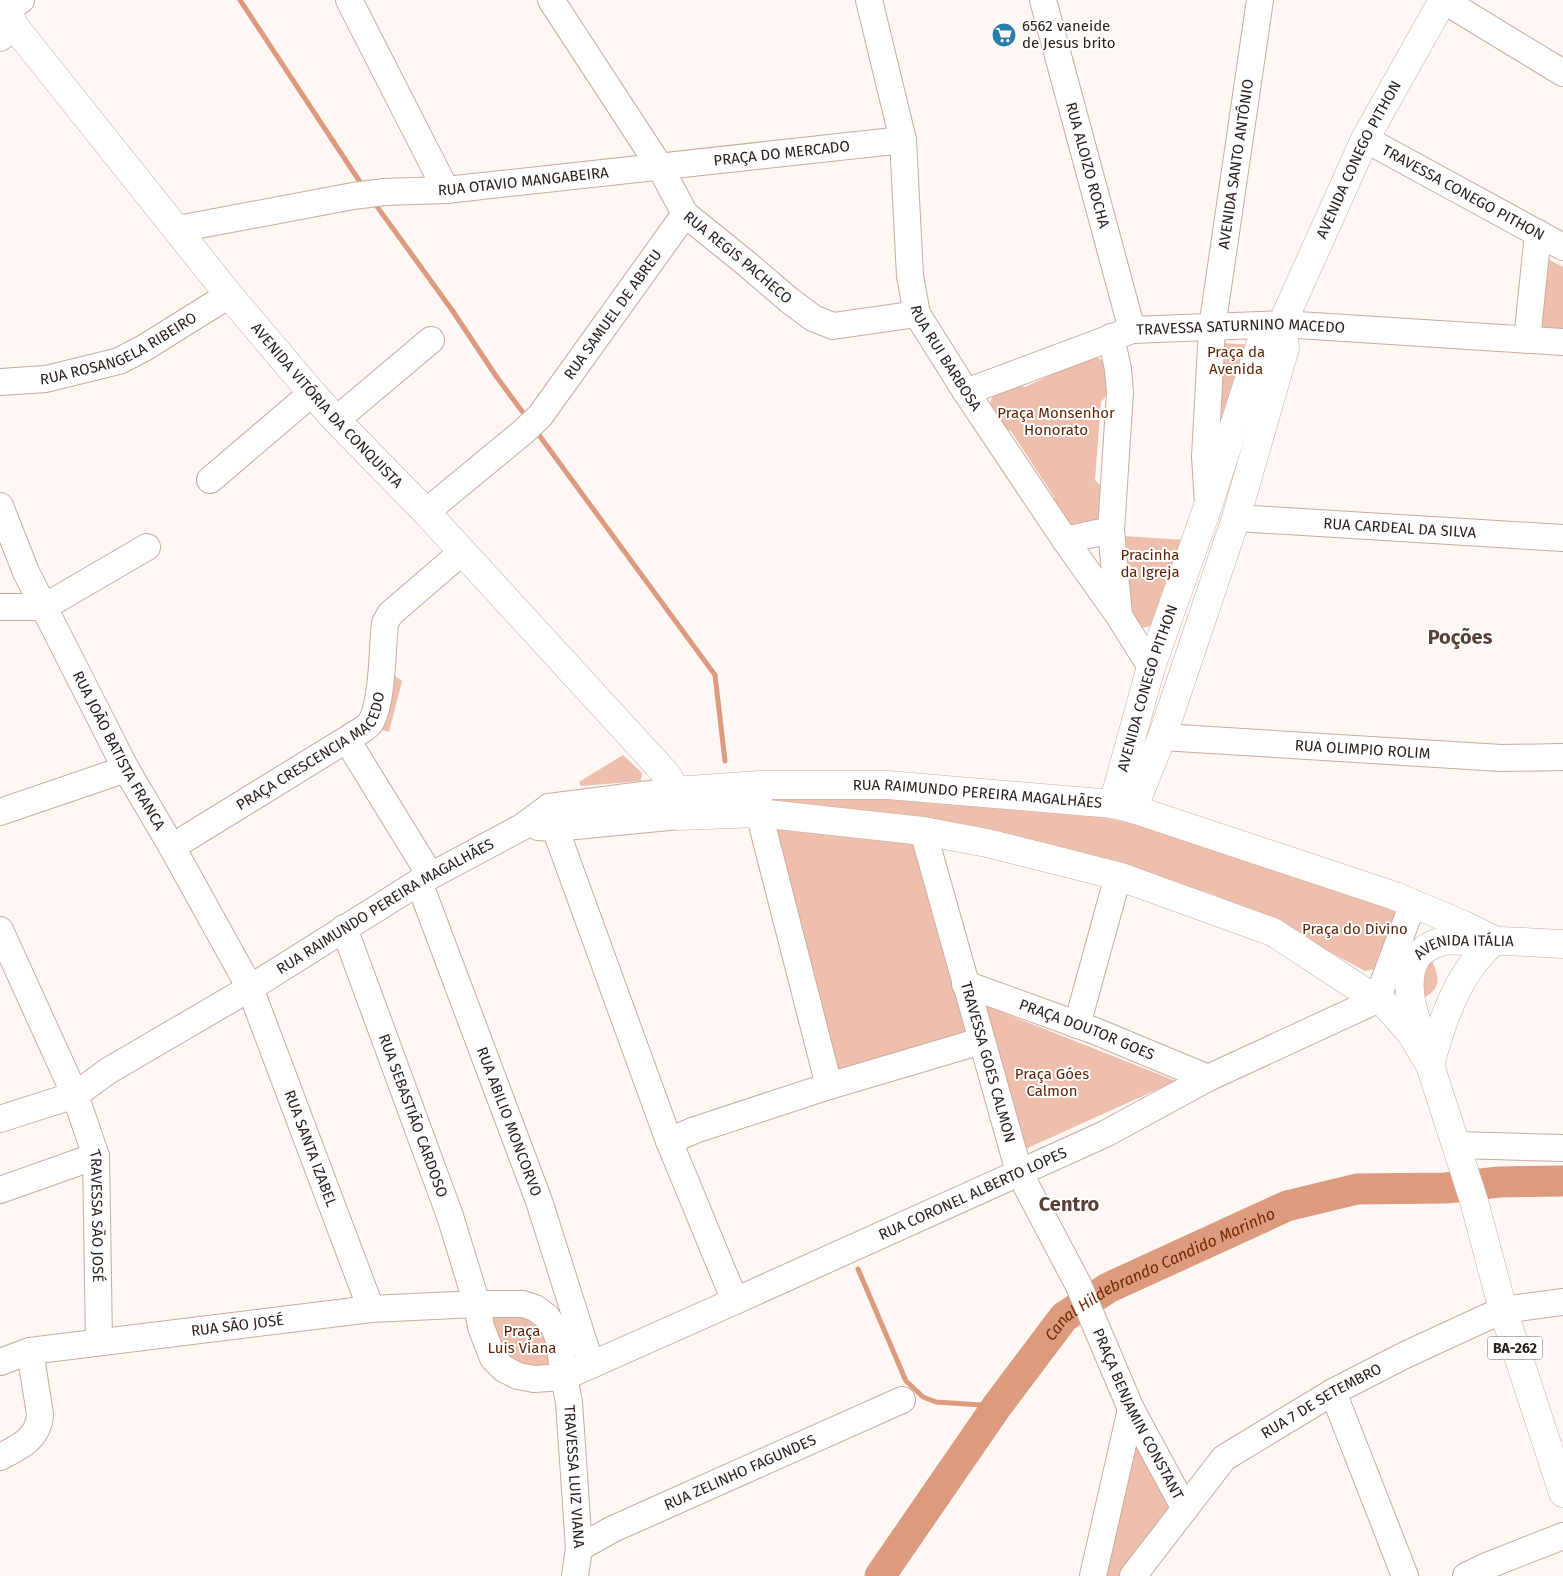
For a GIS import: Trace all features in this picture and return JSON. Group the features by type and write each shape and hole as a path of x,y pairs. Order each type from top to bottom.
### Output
{"main road":[{"name":"AVENIDA CONEGO PITHON","path":"1123,807 1151,667 1208,506 1262,339 1282,324 1365,139 1443,0"},
{"name":"AVENIDA VITÓRIA DA CONQUISTA","path":"9,15 229,294 312,393 426,512 667,774 672,781 677,803"},
{"name":"AVENIDA CONEGO PITHON","path":"1123,807 1162,737 1236,518 1285,348 1282,324"},
{"name":"RUA RAIMUNDO PEREIRA MAGALHÃES","path":"677,803 760,785 888,785 1123,807 1396,896 1494,940"},
{"name":"RUA RAIMUNDO PEREIRA MAGALHÃES","path":"677,803 923,830 987,843 1118,876 1273,932 1381,1002 1411,1019"},
{"path":"1418,906 1442,941 1455,995"},
{"path":"1430,1065 1440,1029 1455,995 1475,960 1494,940"},
{"name":"AVENIDA ITÁLIA","path":"1411,1019 1410,986 1414,962 1419,954 1428,947 1442,941 1494,940 1563,944"},
{"path":"1411,1019 1436,1009 1455,995"},
{"name":"BA-262","path":"1411,1019 1430,1065 1460,1156 1503,1310 1563,1493"}],"street":[{"path":"349,0 446,190"},
{"name":"RUA REGIS PACHECO","path":"551,0 660,166 685,214 788,300 813,318 833,326 917,314"},
{"name":"RUA RUI BARBOSA","path":"869,0 902,140 910,276 917,314 966,392 1065,540 1119,616 1151,667"},
{"name":"RUA ALOIZO ROCHA","path":"1043,0 1121,333 1118,369 1120,392 1111,530 1119,616"},
{"name":"AVENIDA SANTO ANTÔNIO","path":"1208,506 1205,458 1212,328 1260,0"},
{"path":"1443,0 1563,73"},
{"name":"TRAVESSA CONEGO PITHON","path":"1365,139 1563,247"},
{"name":"PRAÇA DO MERCADO","path":"660,166 902,140"},
{"name":"RUA OTAVIO MANGABEIRA","path":"178,229 353,196 385,192 446,190 660,166"},
{"name":"RUA SAMUEL DE ABREU","path":"426,512 532,424 685,214"},
{"path":"1527,340 1538,233"},
{"name":"RUA ROSANGELA RIBEIRO","path":"0,382 46,378 119,361 144,348 229,294"},
{"name":"TRAVESSA SATURNINO MACEDO","path":"966,392 1121,333 1282,324 1563,342"},
{"path":"336,420 431,340"},
{"path":"210,480 312,393"},
{"name":"RUA JOÃO BATISTA FRANCA","path":"0,506 26,572 126,769 172,847 250,988"},
{"name":"RUA CARDEAL DA SILVA","path":"1236,518 1563,538"},
{"path":"1065,540 1111,530"},
{"path":"0,607 44,607 147,547"},
{"name":"PRAÇA CRESCENCIA MACEDO","path":"172,847 347,740 370,723 379,697 385,623 390,614 462,552"},
{"name":"RUA OLIMPIO ROLIM","path":"1162,737 1501,758 1563,757"},
{"name":"RUA ABILIO MONCORVO","path":"347,740 425,879 539,1201 591,1365"},
{"path":"0,812 126,769"},
{"path":"760,785 759,813 829,1086"},
{"name":"RUA RAIMUNDO PEREIRA MAGALHÃES","path":"75,1096 108,1071 250,988 425,879 522,827 552,817 677,803"},
{"path":"552,817 669,1141 735,1301"},
{"name":"TRAVESSA GOES CALMON","path":"923,830 1019,1172 1078,1284"},
{"path":"1076,1025 1118,876"},
{"path":"1381,1002 1418,906"},
{"name":"RUA SEBASTIÃO CARDOSO","path":"344,928 450,1216 477,1304"},
{"name":"TRAVESSA SÃO JOSÉ","path":"0,930 75,1096 96,1156 98,1342"},
{"name":"PRAÇA DOUTOR GOES","path":"965,984 1076,1025 1208,1078"},
{"name":"RUA SANTA IZABEL","path":"250,988 371,1309"},
{"name":"RUA CORONEL ALBERTO LOPES","path":"564,1377 1105,1134 1208,1078 1381,1002"},
{"path":"669,1141 695,1130 829,1086 982,1041"},
{"path":"0,1119 75,1096"},
{"path":"1460,1156 1563,1148"},
{"path":"0,1190 96,1156"},
{"name":"PRAÇA BENJAMIN CONSTANT","path":"1078,1284 1131,1409 1185,1510"},
{"name":"RUA 7 DE SETEMBRO","path":"1133,1576 1224,1458 1333,1392 1405,1355 1503,1310 1563,1302"},
{"path":"477,1304 486,1343 493,1358 504,1369 518,1376 534,1379 564,1377"},
{"name":"RUA SÃO JOSÉ","path":"0,1362 30,1351 98,1342 371,1309 477,1304"},
{"name":"TRAVESSA LUIZ VIANA","path":"477,1304 523,1304 536,1308 546,1316 554,1327 569,1402 579,1548 575,1576"},
{"path":"0,1457 31,1438 40,1422 30,1351"},
{"path":"1333,1392 1405,1576"},
{"name":"RUA ZELINHO FAGUNDES","path":"579,1548 622,1525 902,1400"},
{"path":"1093,1576 1131,1409"},
{"path":"1466,1576 1563,1536"}],"green space":[{"path":"1548,259 1563,267 1563,328 1540,328"},
{"name":"Praça da Avenida","path":"1222,343 1259,345 1216,459"},
{"name":"Praça Monsenhor Honorato","path":"1090,354 1104,362 1108,369 1107,392 1101,402 1095,480 1105,493 1100,518 1094,524 1069,526 1054,506 1054,497 1011,431 1003,428 990,408 991,400 995,393 1017,384 1025,387"},
{"name":"Pracinha da Igreja","path":"1121,536 1187,540 1153,624 1147,627 1140,626 1132,621"},
{"path":"395,676 402,681 389,732 379,729"},
{"path":"623,755 642,773 641,781 581,786 579,782"},
{"name":"Praça do Divino","path":"777,791 922,800 1100,817 1131,823 1288,872 1393,908 1398,916 1375,969 1365,971 1278,924 1212,894 1119,867 775,809 770,796"},
{"path":"773,827 912,842 966,1034 837,1072"},
{"path":"1430,956 1438,979 1435,988 1425,997 1420,993 1420,973"},
{"name":"Praça Góes Calmon","path":"981,1004 1176,1081 1021,1151"},
{"name":"Praça Luis Viana","path":"488,1313 521,1313 546,1331 553,1368 521,1368 501,1352"},
{"path":"1136,1441 1171,1507 1119,1576 1103,1576"}],"waterway":[{"path":"240,0 364,188"},
{"path":"373,201 527,418"},
{"path":"536,431 715,675 725,761"},
{"name":"Canal Hildebrando Candido Marinho","path":"880,1576 997,1406 1064,1317 1108,1288 1287,1206 1357,1189 1446,1188 1499,1182 1563,1181"},
{"path":"858,1269 906,1381 923,1397 936,1402 997,1406"}],"place":[{"name":"6562 vaneide de Jesus brito","path":"1004,35"}],"district":[{"name":"Poções","path":"1460,637"},
{"name":"Centro","path":"1069,1204"}]}
